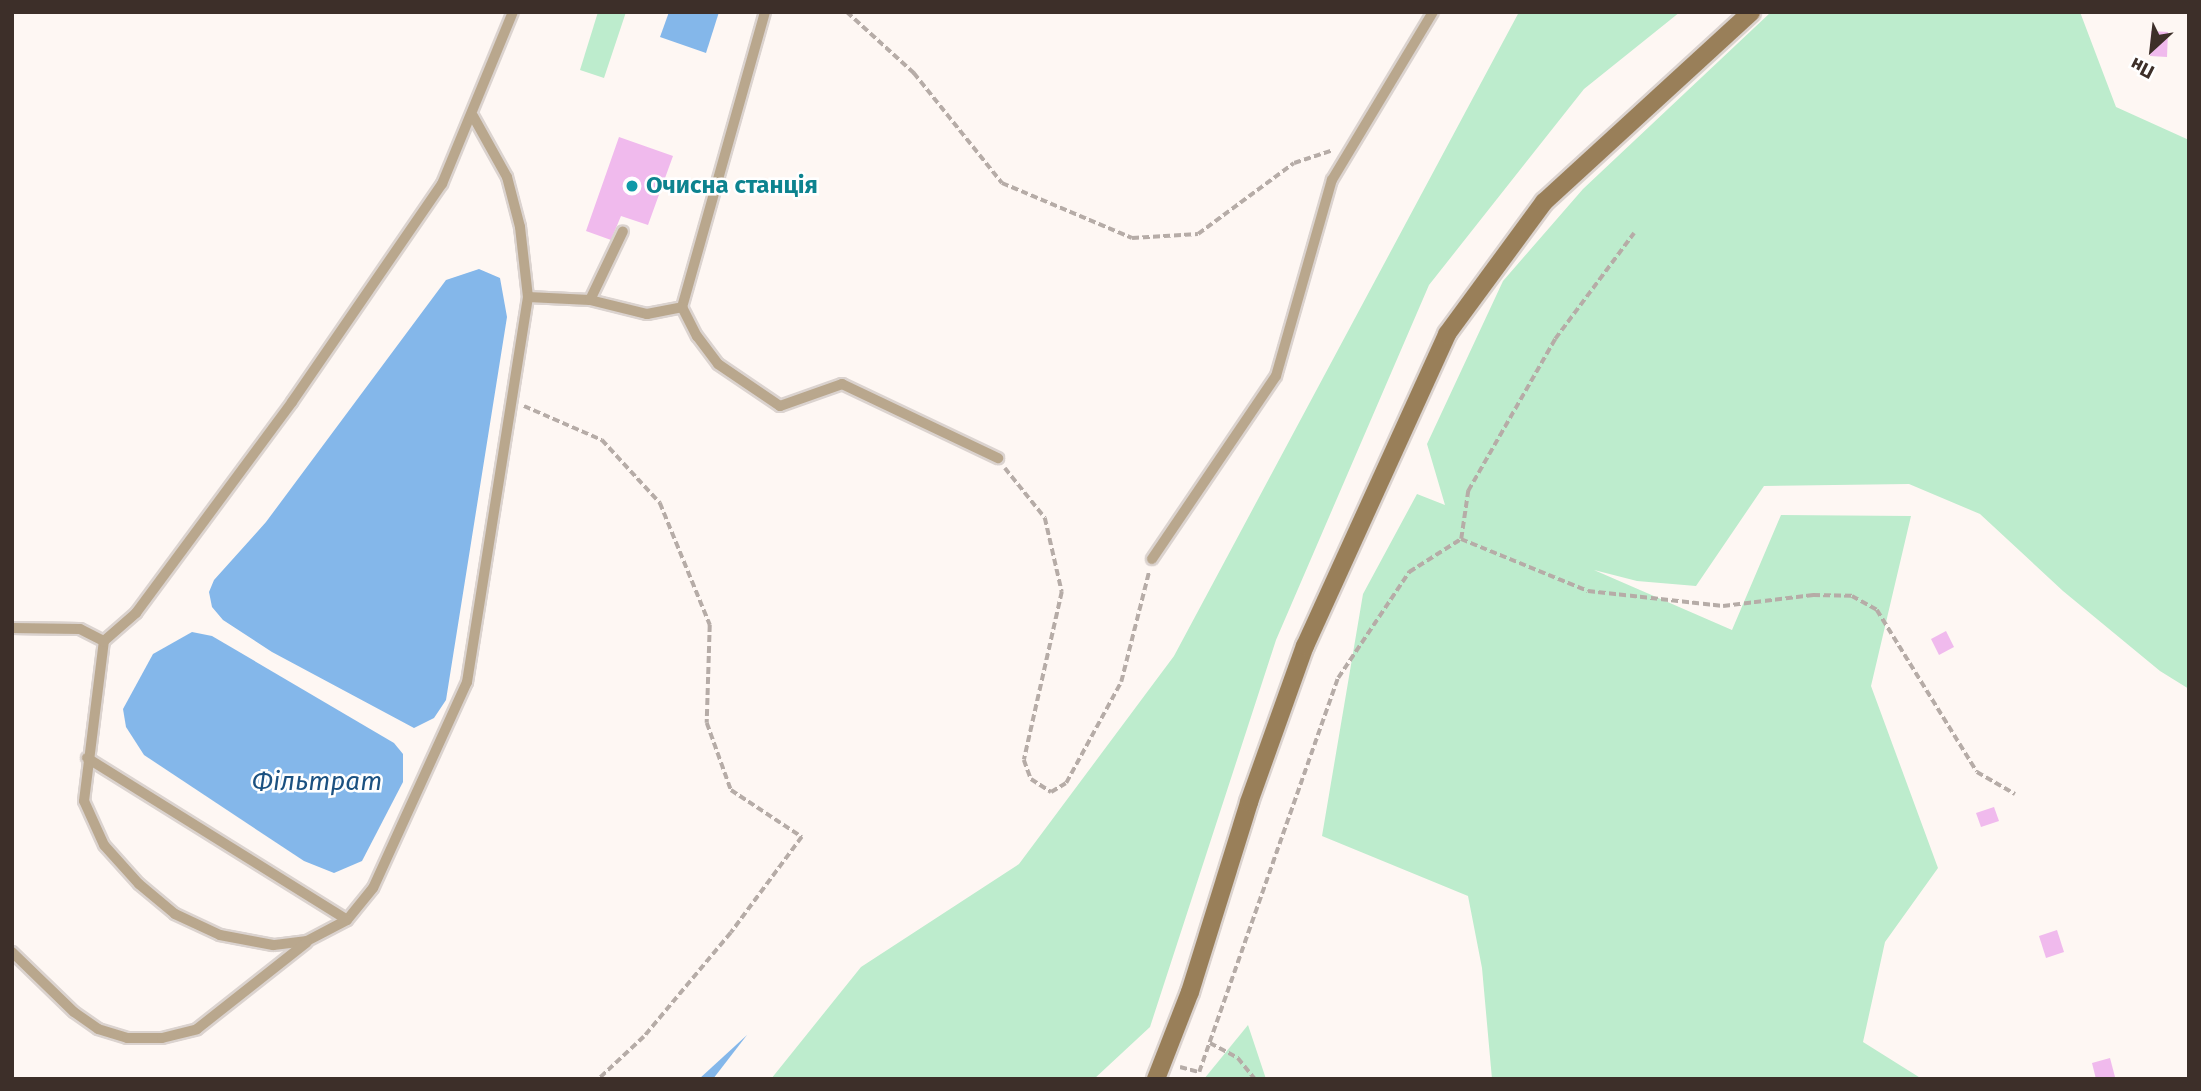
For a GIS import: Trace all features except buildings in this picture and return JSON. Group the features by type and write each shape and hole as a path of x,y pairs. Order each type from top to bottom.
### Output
{"main road":[{"path":"1159,1071 1305,646 1447,334 1544,202 1751,12"}],"lane":[{"path":"307,942 273,946 220,934 175,914 104,845 84,801 87,758 104,641 136,613 292,401 442,184 474,116 513,12"},
{"path":"765,12 682,307 696,337 718,364 780,406 842,384 998,458"},
{"path":"1152,559 1276,376 1332,180 1433,12"},
{"path":"12,952 74,1012 98,1029 127,1038 162,1038 197,1029 307,942 347,920 373,888 467,682 509,399 528,297 520,227 507,177 474,116"},
{"path":"590,300 623,232"},
{"path":"528,297 590,300 647,314 682,307"},
{"path":"12,628 80,629 104,641"},
{"path":"87,758 347,920"}],"path":[{"path":"847,12 914,73 1002,183 1132,238 1198,234 1294,163 1353,144"},
{"path":"1159,1071 1199,1072 1338,678 1409,572 1461,539 1468,491 1555,340 1634,233"},
{"path":"509,399 602,440 660,503 710,625 707,723 731,790 802,837 731,933 644,1037 599,1079"},
{"path":"998,458 1045,519 1062,592 1024,760 1031,779 1051,792 1066,783 1121,682 1152,559"},
{"path":"1461,539 1588,591 1723,606 1813,595 1852,596 1877,610 1977,772 2015,794"},
{"path":"1210,1043 1238,1058 1255,1079"}],"green space":[{"path":"598,12 626,12 604,78 580,70"},
{"path":"1519,12 1680,12 1584,89 1429,285 1276,640 1150,1027 1094,1079 771,1079 861,967 1019,864 1174,656"},
{"path":"1771,12 2080,12 2116,107 2189,140 2189,689 2160,671 2063,591 1980,514 1909,484 1764,486 1696,586 1637,581 1594,570 1732,630 1781,515 1911,516 1871,686 1938,868 1885,942 1863,1042 1922,1079 1492,1079 1482,968 1468,896 1322,836 1363,594 1417,494 1445,505 1427,444 1503,281 1583,189"},
{"path":"1248,1025 1266,1079 1204,1079"}],"water":[{"path":"669,12 719,12 706,53 660,37"},
{"path":"479,269 500,278 507,317 446,700 434,718 414,728 272,652 223,620 212,607 209,592 214,580 266,522 446,280"},
{"name":"Фільтрат","path":"192,632 212,636 394,743 403,754 403,782 362,861 334,873 304,861 144,755 126,727 123,709 153,654"},
{"path":"747,1035 713,1079 699,1079"}],"place":[{"name":"Очисна станція","path":"632,186"}]}
